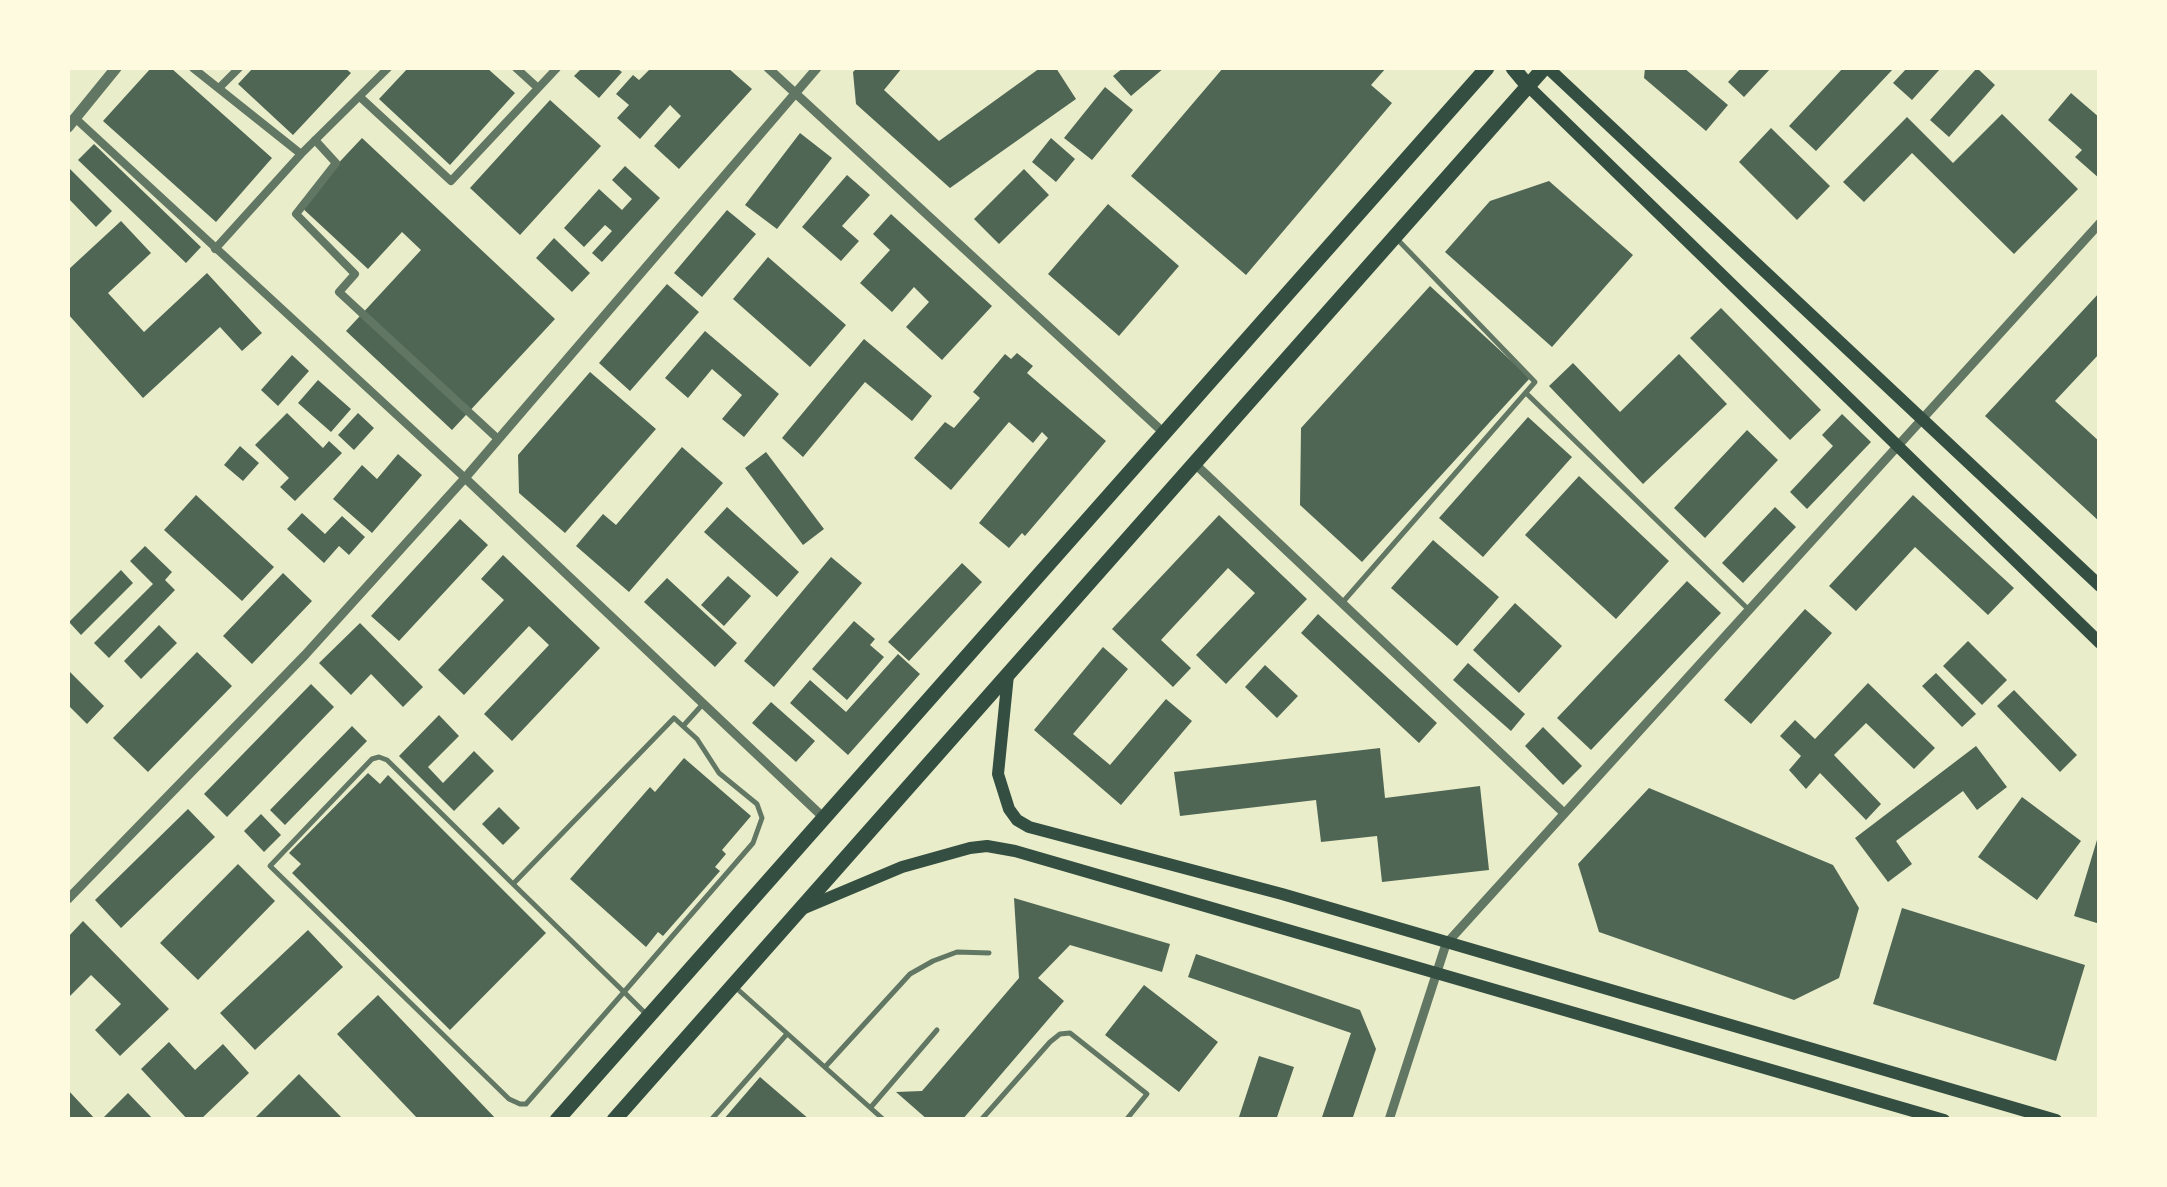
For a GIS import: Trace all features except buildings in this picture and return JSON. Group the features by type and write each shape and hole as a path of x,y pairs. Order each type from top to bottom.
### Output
{"main road":[{"path":"558,1120 1487,68"},
{"path":"1513,68 2100,643"},
{"path":"614,1120 1546,68 2100,586"},
{"path":"1008,674 998,774 1002,795 1016,820 1029,827 1282,894 2056,1120"},
{"path":"799,910 902,867 987,846 1016,851 1944,1120"}],"street":[{"path":"116,68 72,122 465,478 824,818"},
{"path":"194,68 301,154"},
{"path":"220,88 238,68"},
{"path":"215,249 301,154 388,68"},
{"path":"516,68 538,88"},
{"path":"360,97 450,181 556,68"},
{"path":"768,68 1164,433"},
{"path":"68,899 305,656 465,478 817,68"},
{"path":"315,140 336,162 296,214 355,274 339,292 498,439"},
{"path":"1389,1120 1446,944 2100,223"},
{"path":"1194,463 1564,813"}],"lane":[{"path":"1342,603 1536,382 1394,236"},
{"path":"1526,393 1750,611"},
{"path":"684,725 703,704"},
{"path":"513,884 674,718 697,738 719,773 757,804 762,818 754,843 624,992 526,1104 509,1099 270,866 379,756 387,760 513,884 624,992 648,1016"},
{"path":"825,1067 910,974 957,952 988,953"},
{"path":"732,985 884,1120"},
{"path":"871,1108 936,1030"},
{"path":"981,1120 1050,1042 1060,1034 1070,1033 1146,1094 1126,1120"},
{"path":"711,1120 788,1034"}]}
